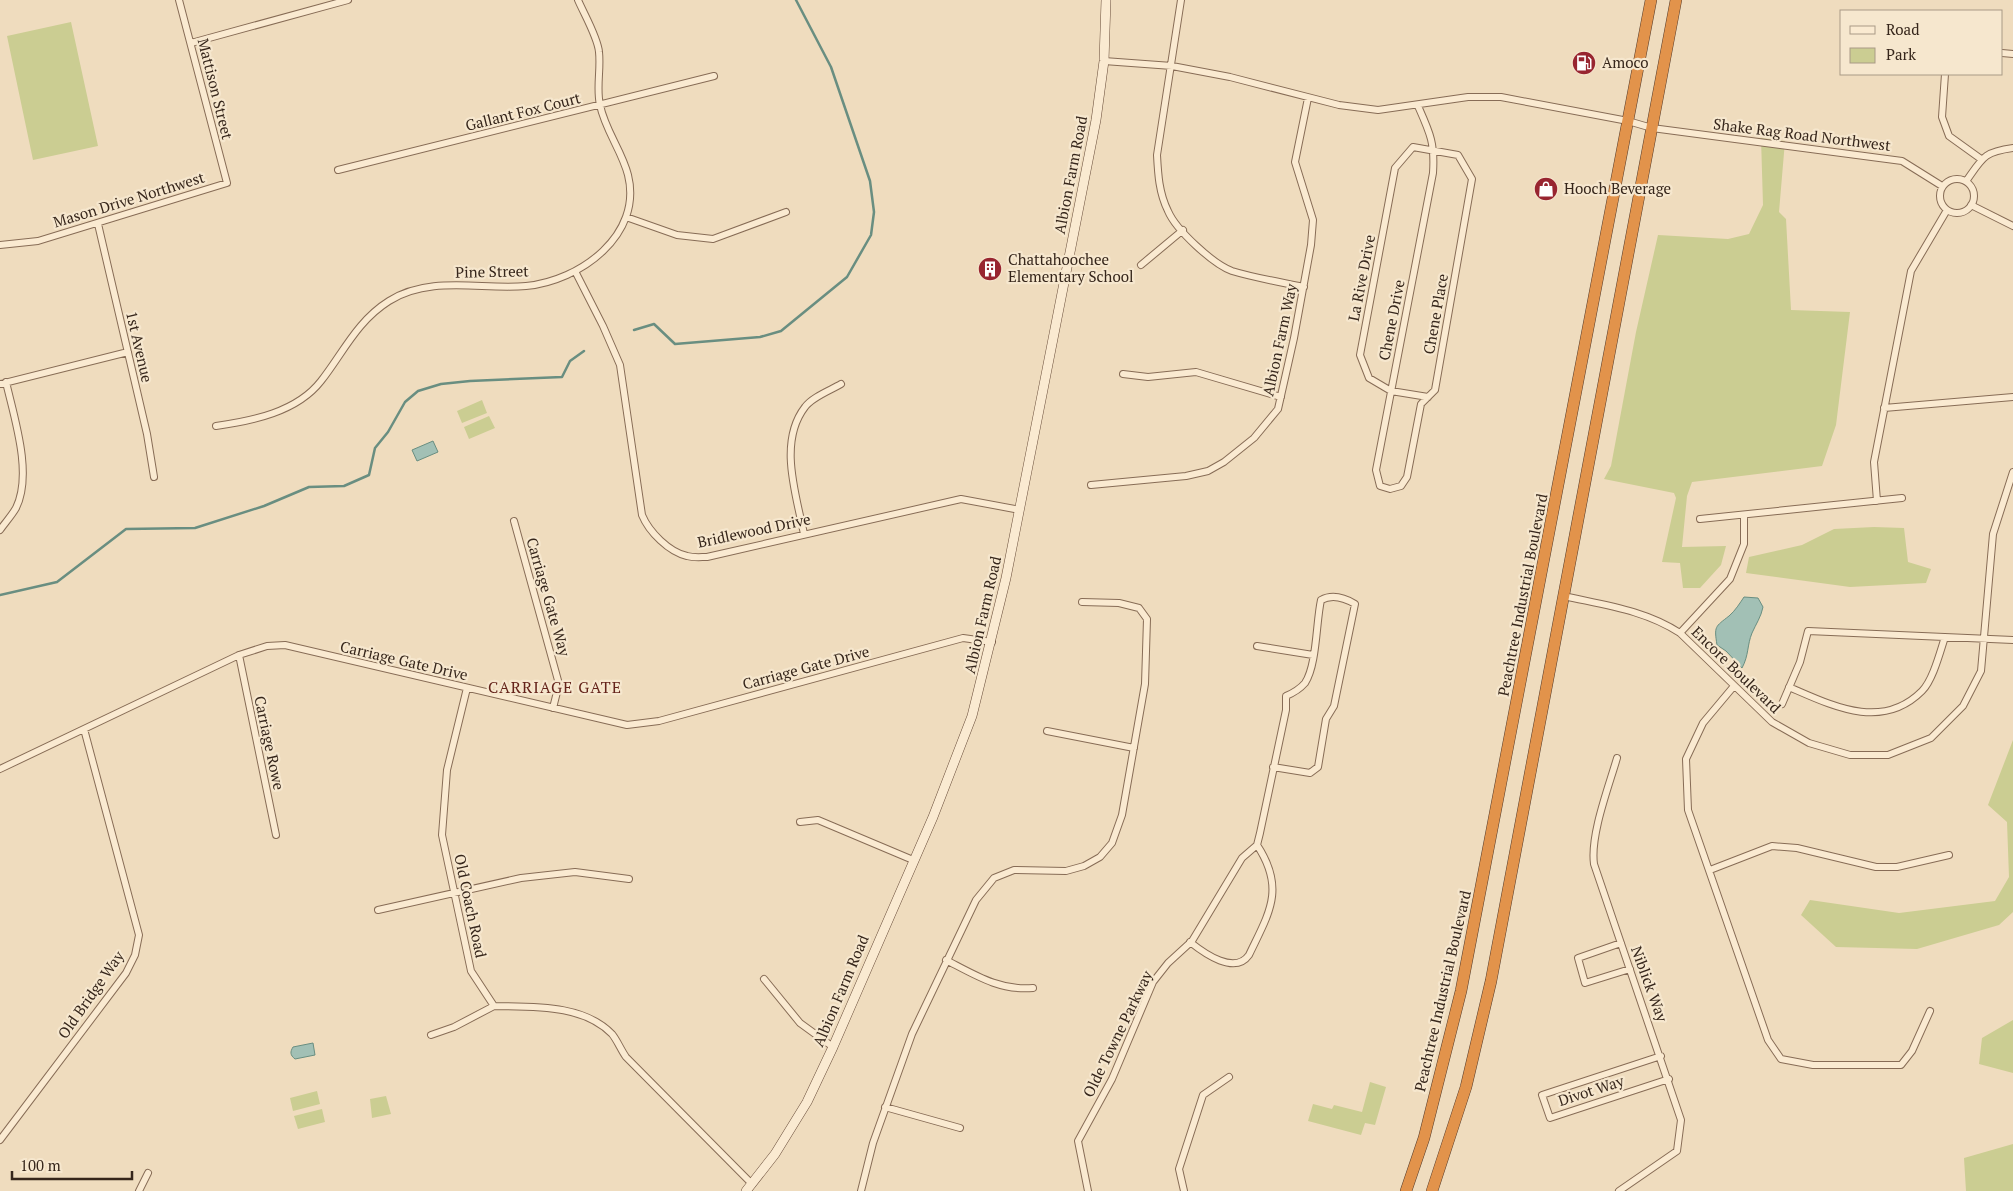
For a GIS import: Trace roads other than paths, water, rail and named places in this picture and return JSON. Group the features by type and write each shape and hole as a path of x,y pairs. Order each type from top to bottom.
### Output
{"highway":[{"name":"Peachtree Industrial Boulevard","path":"1406,1191 1424,1138 1461,991 1651,0"},
{"path":"1432,1191 1466,1087 1491,982 1676,0"}],"street":[{"name":"Mattison Street","path":"179,0 226,184"},
{"path":"191,43 348,0"},
{"name":"Pine Street","path":"216,426 253,421 302,398 320,382 358,328 389,301 405,293 437,286 527,286 549,281 575,271 599,255 611,244 626,217 631,194 628,174 600,106 599,50 578,0"},
{"name":"Albion Farm Road","path":"749,1188 775,1154 806,1102 833,1047 912,860 933,817 972,716 992,642 1020,510 1096,120 1104,61 1106,0"},
{"path":"1181,0 1157,155 1158,180 1168,212 1196,246 1219,264 1232,271 1304,287"},
{"name":"Shake Rag Road Northwest","path":"1104,61 1172,66 1230,77 1308,98 1378,110 1418,106 1468,97 1501,97 1628,120 1652,128 1902,161 1942,186"},
{"path":"1945,75 1942,117 1949,136 1981,159"},
{"name":"Gallant Fox Court","path":"338,170 714,76"},
{"name":"Albion Farm Way","path":"1091,485 1186,476 1208,472 1254,438 1278,409 1304,287 1313,220 1294,162 1308,98"},
{"name":"Chene Drive","path":"1390,489 1380,486 1376,470 1433,173 1434,149 1430,132 1418,106"},
{"name":"La Rive Drive","path":"1428,397 1391,391 1369,378 1360,354 1395,168 1413,147 1434,149"},
{"path":"1966,180 1981,159 1990,152 2013,148"},
{"name":"Chene Place","path":"1390,489 1401,486 1407,476 1421,404 1435,390 1472,179 1458,155 1434,149"},
{"path":"1954,178 1966,180 1974,192 1971,205 1960,213 1947,210 1939,199 1942,186 1954,178"},
{"name":"Mason Drive Northwest","path":"0,245 38,241 226,184"},
{"path":"1971,205 2013,226"},
{"path":"1877,501 1874,462 1911,271 1947,210"},
{"path":"626,217 677,235 713,239 786,212"},
{"name":"1st Avenue","path":"98,224 147,434 154,477"},
{"path":"1141,265 1183,230"},
{"name":"Bridlewood Drive","path":"575,271 603,326 620,365 642,515 651,530 676,552 696,557 707,557 961,499 1020,510"},
{"path":"0,530 16,507 22,486 18,438 3,383 128,352"},
{"path":"1123,374 1148,377 1196,372 1281,397"},
{"path":"804,534 791,475 793,430 806,405 841,384"},
{"path":"1884,408 2013,397"},
{"name":"Encore Boulevard","path":"1564,596 1631,610 1662,621 1680,633 1772,722 1809,743 1850,755 1888,755 1931,738 1963,706 1981,671 1993,534 2013,472"},
{"path":"1700,519 1902,498"},
{"path":"1680,633 1730,579 1744,544 1744,515"},
{"name":"Carriage Gate Way","path":"514,521 559,684 552,708"},
{"path":"1190,942 1209,956 1236,965 1244,962 1272,908 1268,862 1257,844 1273,767 1286,710 1286,696 1298,690 1306,681 1313,655 1321,600 1342,597 1349,600 1355,604 1334,706 1326,719 1318,766 1310,773 1273,767"},
{"path":"861,1191 885,1107 912,1034 976,900 994,878 1014,870 1066,871 1084,866 1100,857 1112,842 1122,815 1145,684 1146,619 1138,608 1119,603 1082,602"},
{"path":"1782,704 1800,662 1808,631 2013,640"},
{"path":"1789,687 1842,710 1875,712 1896,709 1923,690 1937,662 1945,637"},
{"name":"Carriage Gate Drive","path":"0,769 239,655 267,646 285,646 627,725 659,721 963,638 992,642"},
{"path":"1257,646 1313,655"},
{"name":"Carriage Rowe","path":"239,655 276,835"},
{"path":"1734,686 1702,723 1686,760 1688,810 1768,1040 1781,1059 1813,1065 1901,1065 1912,1052 1930,1011"},
{"name":"Old Coach Road","path":"467,688 447,770 443,801 442,835 471,971 494,1006"},
{"name":"Old Bridge Way","path":"0,1140 126,973 135,955 139,935 84,729"},
{"path":"1047,731 1134,748"},
{"name":"Niblick Way","path":"1617,758 1601,812 1593,854 1620,943 1669,1079 1681,1120 1677,1151 1619,1191"},
{"path":"800,822 818,820 912,860"},
{"name":"Olde Towne Parkway","path":"1088,1191 1078,1141 1109,1087 1153,982 1168,963 1190,942 1242,858 1257,844"},
{"path":"1710,870 1772,846 1797,848 1876,867 1897,867 1949,855"},
{"path":"378,910 521,878 575,872 629,879"},
{"path":"1620,943 1578,958 1585,983 1630,969"},
{"path":"946,960 993,984 1012,989 1033,988"},
{"path":"764,979 780,1002 800,1024 833,1047"},
{"path":"431,1035 454,1027 494,1006 538,1007 585,1015 612,1034 626,1057 749,1188"},
{"name":"Divot Way","path":"1661,1056 1542,1095 1550,1118 1669,1079"},
{"path":"1184,1191 1179,1169 1203,1095 1229,1077"},
{"path":"885,1107 960,1128"},
{"path":"139,1191 148,1173"}],"water":[{"path":"433,441 438,452 417,461 412,450"},
{"path":"1744,597 1758,598 1763,607 1750,637 1746,659 1742,668 1726,651 1717,645 1716,630 1718,625 1733,612"},
{"path":"313,1043 315,1055 295,1059 291,1055 293,1047"}],"waterway":[{"path":"634,330 654,324 675,344 760,337 781,331 847,277 871,235 874,212 870,181 831,67 796,0"},
{"path":"0,595 57,582 126,529 195,528 264,506 309,487 344,486 369,475 375,448 388,432 405,402 418,391 441,384 470,381 562,377 570,361 584,351"}],"place":[{"name":"Amoco","path":"1584,63"},
{"name":"Hooch Beverage","path":"1546,189"},
{"name":"Chattahoochee Elementary School","path":"990,269"}],"district":[{"name":"CARRIAGE GATE","path":"555,687"}]}
